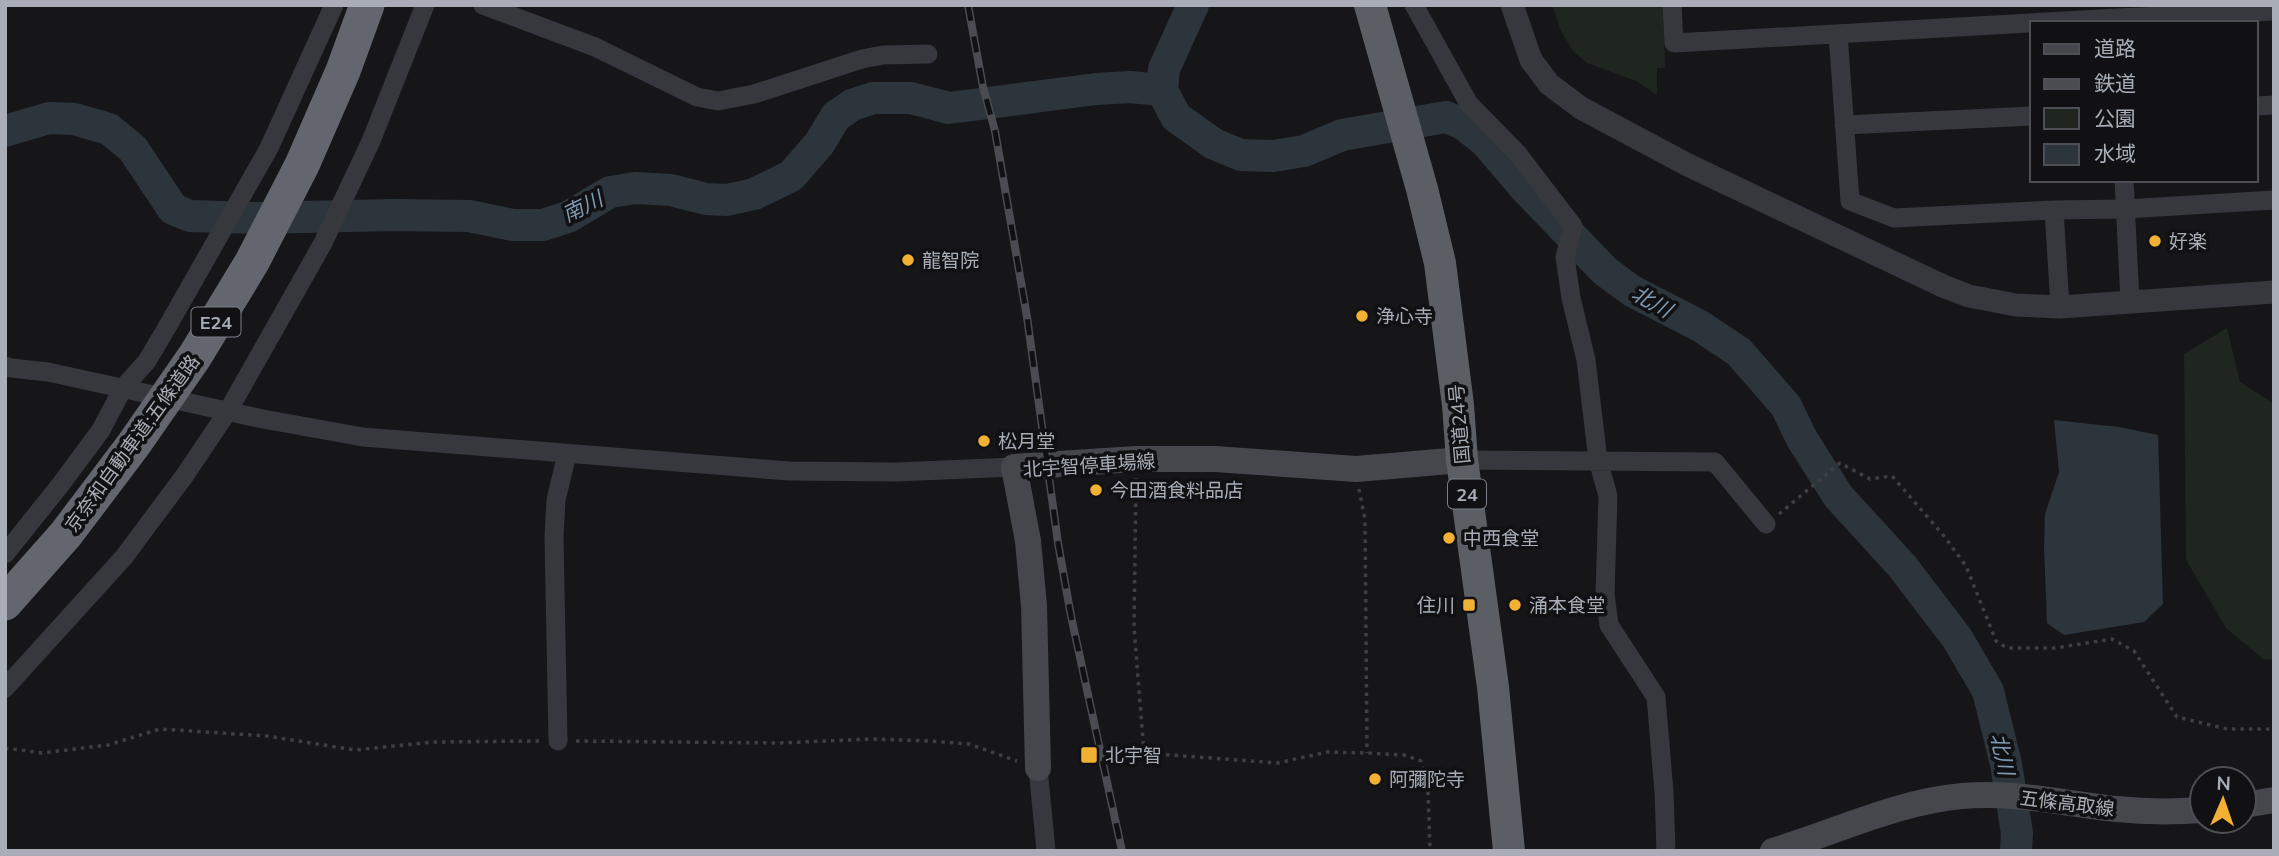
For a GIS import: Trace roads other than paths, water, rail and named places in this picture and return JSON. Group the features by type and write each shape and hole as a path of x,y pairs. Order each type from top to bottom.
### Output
{"highway":[{"name":"京奈和自動車道;五條道路","path":"5,603 66,534 134,443 202,344 251,262 302,165 367,5"},
{"name":"国道24号","path":"1370,5 1440,263 1457,396 1462,460 1493,687 1508,851"}],"main road":[{"name":"北宇智停車場線","path":"1038,768 1034,606 1028,541 1014,467 1136,459 1215,459 1356,470 1462,460"},
{"name":"五條高取線","path":"1773,851 1893,809 1962,796 2020,796 2116,809 2156,812 2188,811"}],"street":[{"path":"5,554 101,430 123,388 147,361 248,188 334,5"},
{"path":"5,688 124,557 185,475 228,411 323,243 356,174 424,9 404,5"},
{"path":"484,5 595,47 697,97 718,101 754,94 862,59 883,55 928,54"},
{"path":"1414,5 1469,104 1518,154 1573,226 1564,257 1586,360 1598,460 1608,496 1605,594 1609,625 1656,697 1667,851"},
{"path":"1512,5 1531,60 1549,84 1581,108 1688,165 1969,296 2016,305 2060,307 2274,292"},
{"path":"1672,5 1674,44 2118,15 2274,11"},
{"path":"1838,34 1850,201 1894,218 2274,200"},
{"path":"1844,125 2030,116"},
{"path":"2124,182 2130,302"},
{"path":"2054,210 2060,307"},
{"path":"5,366 48,372 363,437 789,471 896,472 1014,467"},
{"path":"558,741 554,537 556,500 568,454"},
{"path":"1462,460 1715,462 1766,524"},
{"path":"1038,768 1046,851"}],"water":[{"path":"2054,420 2119,427 2158,435 2163,604 2144,622 2064,635 2047,623 2045,514 2059,472"}],"waterway":[{"name":"北川","path":"1193,5 1164,69 1162,90 1176,117 1214,144 1241,155 1273,156 1304,151 1342,135 1446,117 1463,124 1485,141 1526,189 1605,271 1632,291 1700,326 1739,352 1786,406 1802,439 1838,496 1902,566 1957,638 1988,691 2006,764 2017,833 2016,851"},
{"name":"南川","path":"5,131 49,118 74,119 109,129 133,149 173,209 190,216 469,216 513,225 543,225 568,217 610,192 635,188 671,190 706,199 727,200 754,194 791,176 819,144 836,116 852,105 873,98 911,98 949,108 1096,89 1130,87 1162,90"}],"railway":[{"path":"968,5 983,87 995,131 1027,317 1058,543 1071,616 1122,851"}],"place":[{"name":"好楽","path":"2155,241"},
{"name":"龍智院","path":"908,260"},
{"name":"浄心寺","path":"1362,316"},
{"name":"松月堂","path":"984,441"},
{"name":"今田酒食料品店","path":"1096,490"},
{"name":"中西食堂","path":"1449,538"},
{"name":"住川","path":"1469,605"},
{"name":"涌本食堂","path":"1515,605"},
{"name":"北宇智","path":"1089,755"},
{"name":"阿彌陀寺","path":"1375,779"}]}
